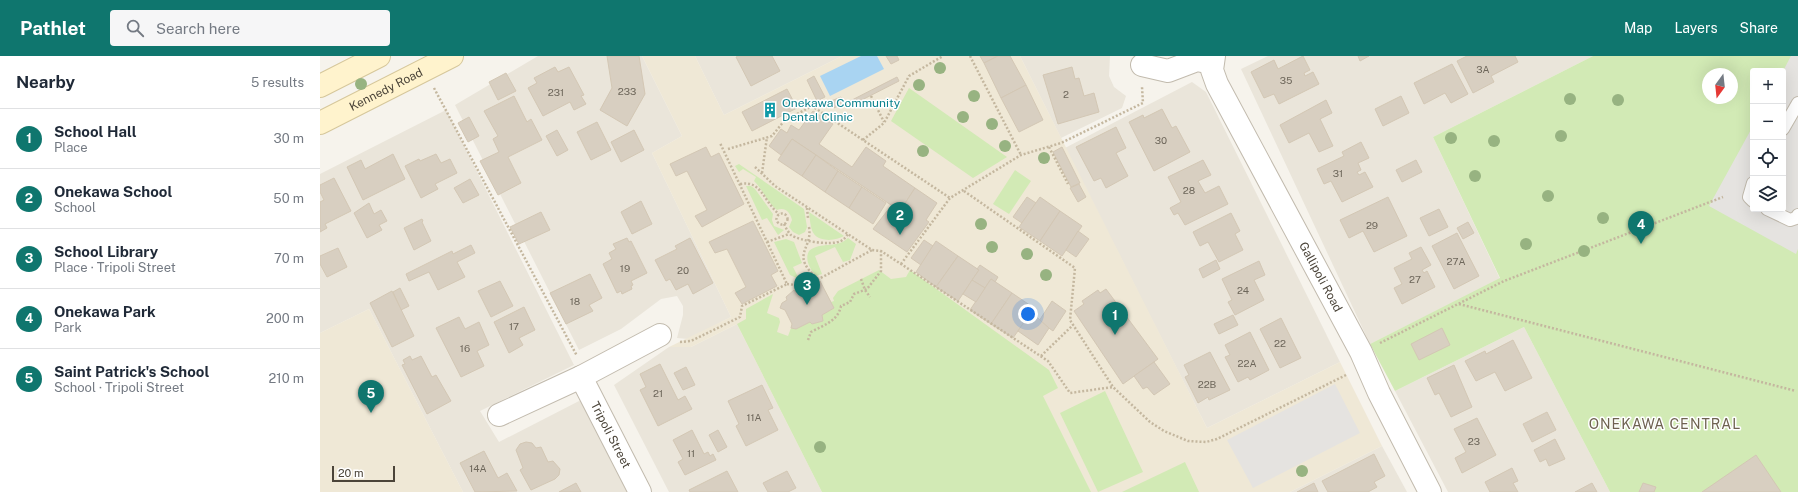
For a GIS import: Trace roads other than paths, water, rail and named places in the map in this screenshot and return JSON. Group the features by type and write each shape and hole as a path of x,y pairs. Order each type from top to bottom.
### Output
{"main road":[{"path":"320,86 379,56"},
{"name":"Kennedy Road","path":"320,123 452,56"}],"street":[{"path":"1142,65 1168,70 1197,60 1213,59"},
{"name":"Gallipoli Road","path":"1213,59 1212,70 1217,84 1361,352 1379,393 1430,492"},
{"path":"499,416 581,377 660,335"},
{"name":"Tripoli Street","path":"581,377 640,492"}],"lane":[{"path":"1786,124 1798,102"},
{"path":"1773,212 1790,220 1796,218 1798,215"}],"water":[{"path":"861,56 877,56 884,69 830,96 820,76"}],"place":[{"name":"Onekawa Community Dental Clinic","path":"770,110"},
{"name":"Onekawa School","path":"900,235"},
{"name":"Onekawa Park","path":"1641,244"},
{"name":"School Library","path":"807,305"},
{"name":"School Hall","path":"1115,335"},
{"name":"Saint Patrick's School","path":"371,413"}],"district":[{"name":"ONEKAWA CENTRAL","path":"1665,424"}]}
